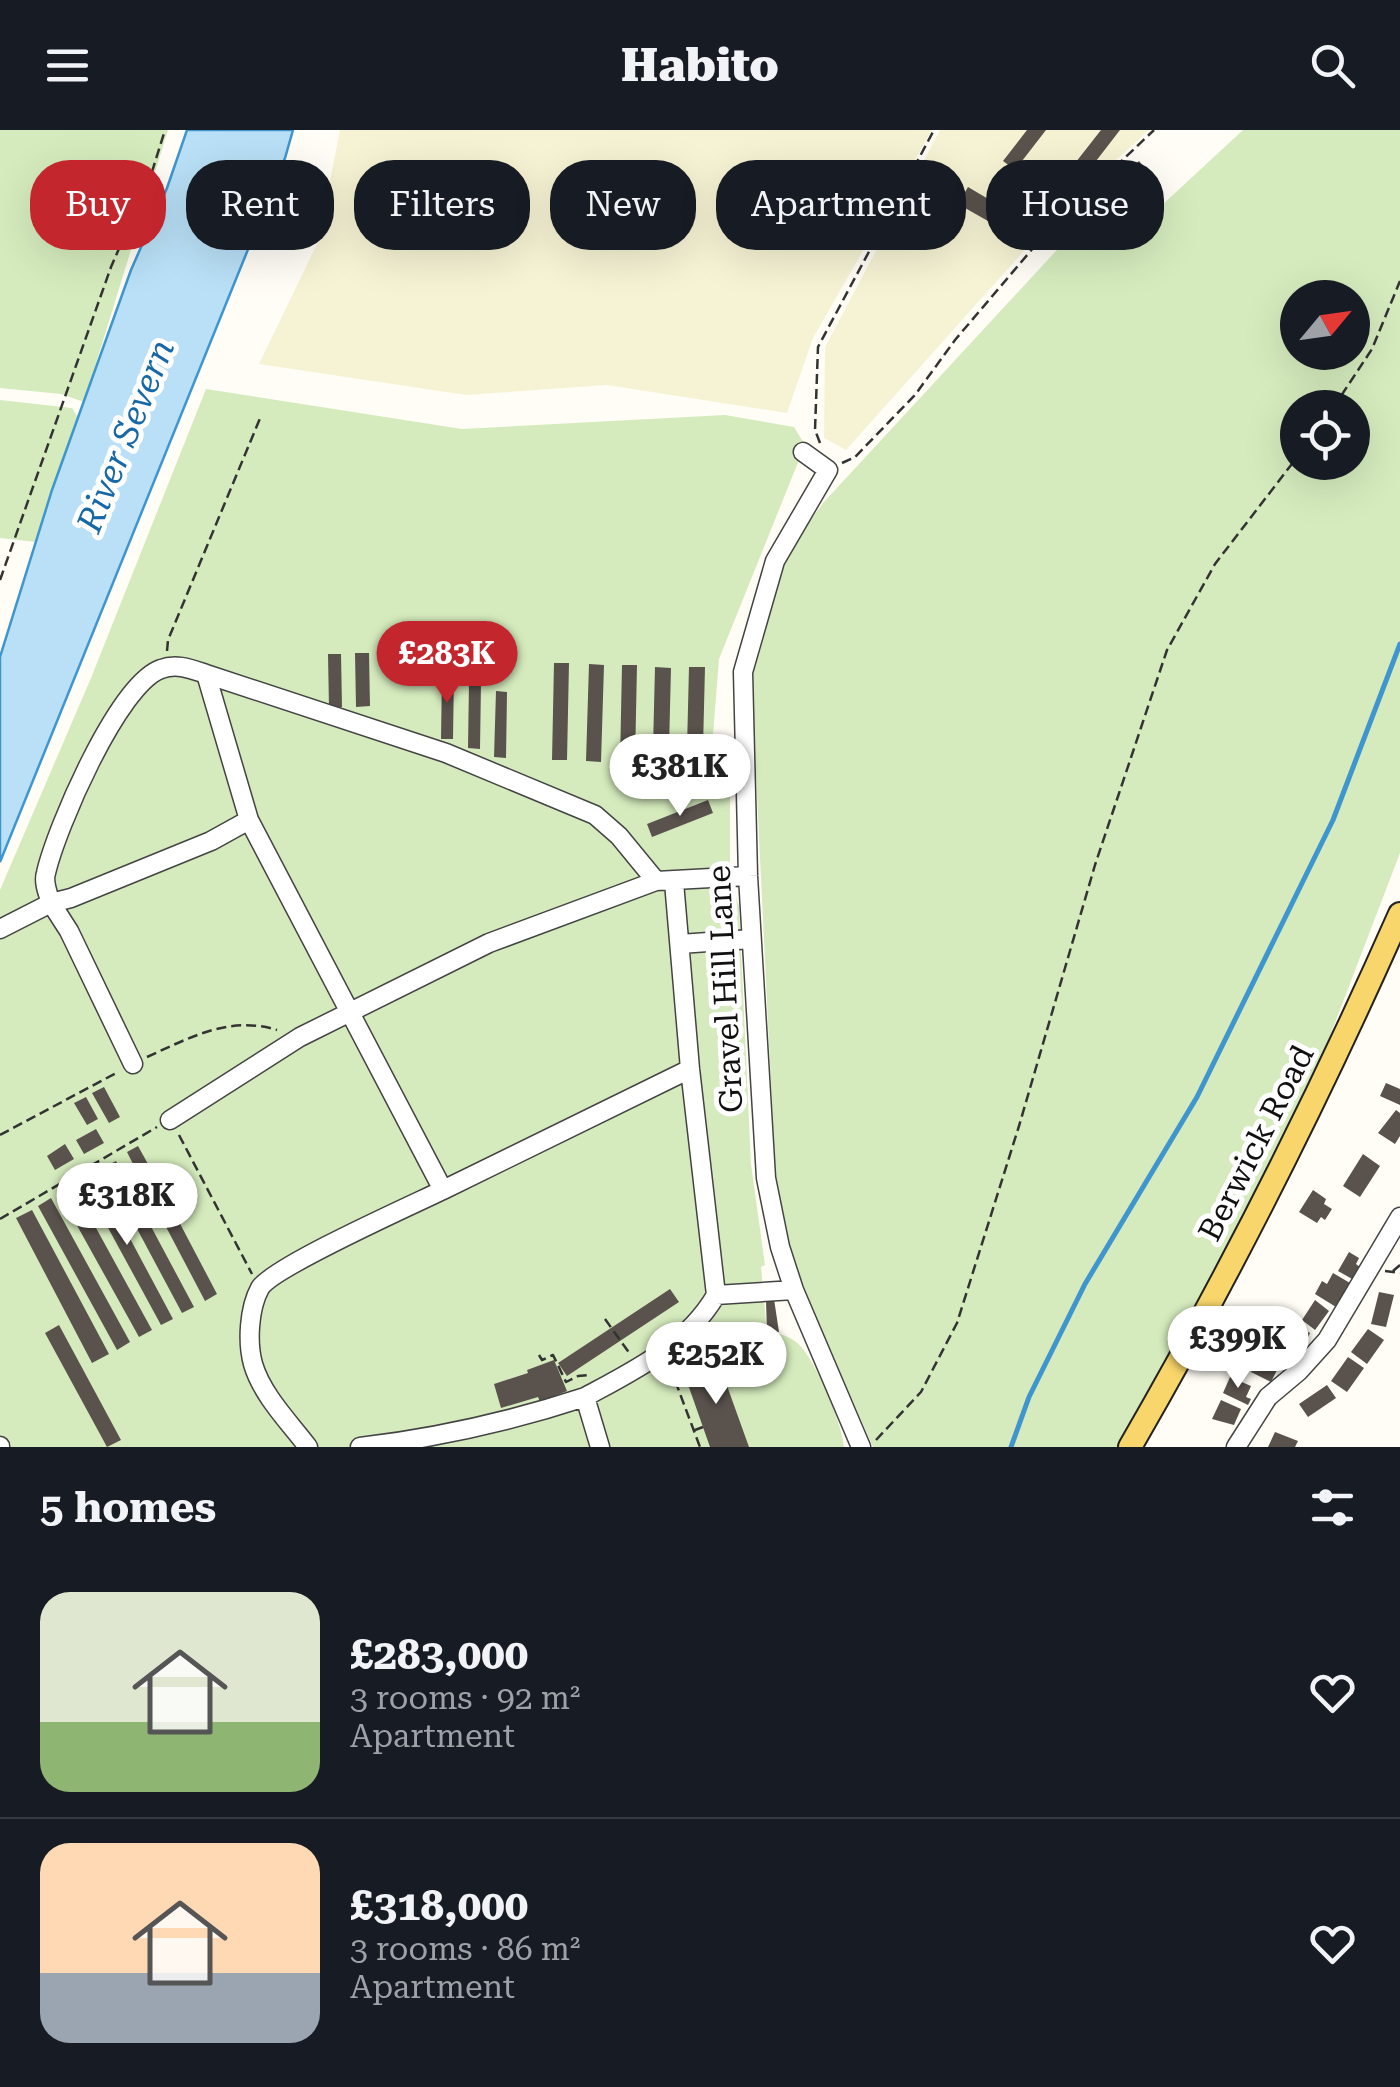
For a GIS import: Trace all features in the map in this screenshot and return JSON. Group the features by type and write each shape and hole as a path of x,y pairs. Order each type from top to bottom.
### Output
{"main road":[{"name":"Berwick Road","path":"1130,1447 1285,1164 1400,914"}],"street":[{"path":"802,452 828,470"},
{"name":"Gravel Hill Lane","path":"828,470 775,561 743,672 748,876 766,1178 794,1290 867,1445"},
{"path":"133,1064 51,903 44,877 88,762 139,684 158,669 177,666 206,674 446,753 594,815 665,881 680,944 716,1295 702,1319 664,1352 591,1394 538,1413 360,1447"},
{"path":"206,674 249,820 443,1190"},
{"path":"0,929 51,903 211,840 249,820"},
{"path":"170,1120 300,1037 489,943 665,881 748,876"},
{"path":"680,944 752,939"},
{"path":"308,1447 272,1401 253,1365 250,1326 260,1288 272,1276 690,1069"},
{"path":"1236,1447 1268,1397 1299,1371 1326,1340 1400,1217"},
{"path":"716,1295 794,1290"},
{"path":"591,1394 600,1447"}],"path":[{"path":"0,580 111,267 152,175 166,130"},
{"path":"934,130 818,347 815,430 828,470 854,457 902,408 1045,234 1154,130"},
{"path":"1345,390 1372,349 1400,281"},
{"path":"166,668 168,640 261,416"},
{"path":"867,1445 921,1392 956,1323 1019,1126 1095,865 1167,650 1215,564 1281,480"},
{"path":"0,1219 170,1120 260,1288"},
{"path":"1392,1272 1400,1265"},
{"path":"604,1319 620,1340"},
{"path":"664,1352 684,1394 700,1447"},
{"path":"539,1355 542,1360 554,1355 566,1382 589,1375 591,1394"},
{"path":"694,1430 703,1427"}],"shaded area":[{"path":"340,130 932,130 915,160 716,160 716,250 863,250 813,338 787,413 607,385 466,395 259,364 314,250 334,250 334,161"},
{"path":"940,130 1149,130 1116,160 986,160 986,250 1025,250 846,450 824,438 825,347 876,250 966,250 966,160 924,160"}],"green space":[{"path":"0,130 168,130 159,160 30,160 30,250 131,250 84,402 61,394 0,388"},
{"path":"1243,130 1400,130 1400,853 1292,1135 1119,1447 873,1447 800,1282 777,1208 751,672 782,560 823,503 1057,250 1164,250 1164,203"},
{"path":"206,389 462,429 725,415 794,427 805,445 719,659 712,747 730,798 730,877 739,906 751,1164 765,1265 761,1267 767,1333 791,1338 809,1358 834,1410 844,1447 0,1447 0,890 91,678"},
{"path":"0,400 72,408 78,418 36,542 0,538"}],"water":[{"name":"River Severn","path":"187,130 293,130 284,160 186,160 186,250 248,250 0,862 0,657 52,490 131,270 140,250 166,250 167,188"}],"building":[{"path":"1027,130 1046,130 1023,160 1004,160"},
{"path":"1101,130 1120,130 1097,160 1078,160"},
{"path":"968,187 986,198 986,220 966,209"},
{"path":"355,653 369,653 370,706 356,707"},
{"path":"328,654 341,654 342,707 329,708"},
{"path":"554,663 569,663 567,760 552,760"},
{"path":"589,664 604,665 601,762 586,761"},
{"path":"622,665 637,665 635,762 620,762"},
{"path":"655,667 671,668 669,748 653,748"},
{"path":"689,667 705,667 703,748 687,748"},
{"path":"442,673 454,673 453,739 441,739"},
{"path":"469,682 481,683 480,749 468,748"},
{"path":"496,691 507,692 506,758 494,757"},
{"path":"708,800 713,813 652,837 647,824"},
{"path":"1386,1083 1400,1089 1400,1105 1380,1096"},
{"path":"104,1087 120,1117 109,1123 92,1093"},
{"path":"86,1097 98,1119 87,1125 74,1103"},
{"path":"1396,1110 1400,1113 1400,1136 1395,1144 1378,1133"},
{"path":"96,1129 104,1143 84,1154 76,1140"},
{"path":"65,1144 74,1159 55,1170 47,1156"},
{"path":"138,1146 153,1173 141,1180 127,1152"},
{"path":"1363,1154 1380,1166 1360,1197 1343,1186"},
{"path":"116,1161 194,1307 182,1313 104,1167"},
{"path":"95,1173 173,1319 161,1325 82,1180"},
{"path":"156,1178 217,1294 205,1301 144,1185"},
{"path":"73,1186 152,1330 139,1337 59,1193"},
{"path":"1313,1190 1332,1209 1325,1220 1321,1217 1317,1223 1299,1212"},
{"path":"51,1198 130,1342 117,1350 38,1206"},
{"path":"32,1210 109,1354 92,1363 16,1218"},
{"path":"1349,1252 1359,1258 1356,1264 1361,1268 1354,1280 1338,1271"},
{"path":"1333,1273 1350,1283 1336,1307 1315,1294 1322,1281 1327,1284"},
{"path":"670,1289 679,1302 567,1376 558,1363"},
{"path":"1379,1292 1394,1295 1386,1327 1371,1324"},
{"path":"774,1299 779,1332 767,1334 766,1300"},
{"path":"1315,1300 1329,1311 1315,1330 1302,1320"},
{"path":"59,1325 121,1440 107,1447 45,1333"},
{"path":"1294,1325 1310,1333 1300,1354 1283,1346"},
{"path":"1368,1329 1384,1340 1367,1364 1351,1352"},
{"path":"1265,1353 1281,1362 1271,1382 1251,1372"},
{"path":"1348,1357 1364,1368 1347,1392 1331,1381"},
{"path":"717,1358 749,1447 710,1447 685,1376 699,1371 697,1365"},
{"path":"554,1360 567,1391 540,1402 538,1397 501,1408 494,1384"},
{"path":"1230,1377 1251,1386 1246,1397 1251,1399 1248,1405 1223,1393"},
{"path":"1327,1385 1336,1398 1308,1417 1299,1404"},
{"path":"1221,1400 1241,1409 1234,1425 1212,1419"},
{"path":"1275,1432 1298,1441 1295,1447 1268,1447"}],"waterway":[{"path":"1011,1447 1029,1397 1085,1284 1197,1097 1333,820 1400,644"}]}
